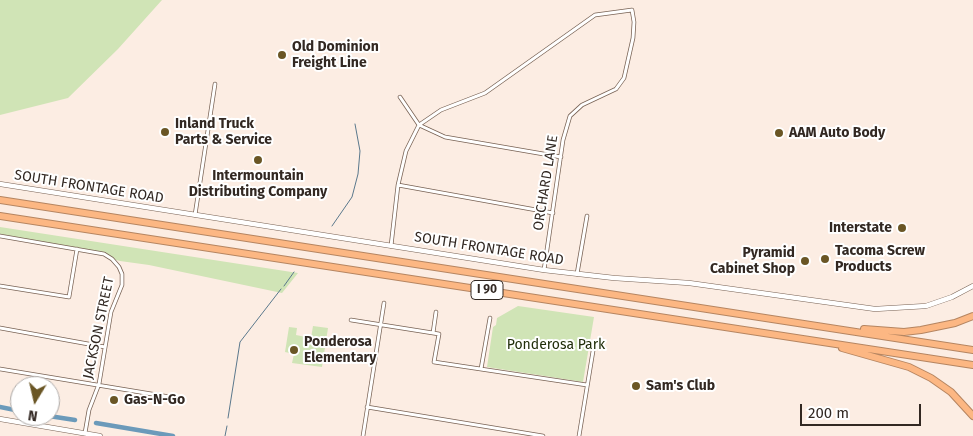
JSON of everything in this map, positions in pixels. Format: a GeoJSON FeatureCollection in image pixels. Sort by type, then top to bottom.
{"type":"FeatureCollection","features":[{"type":"Feature","properties":{"kind":"highway","name":"I 90"},"geometry":{"type":"LineString","coordinates":[[0,200],[973,350]]}},
{"type":"Feature","properties":{"kind":"highway","name":"I 90"},"geometry":{"type":"LineString","coordinates":[[0,216],[973,365]]}},
{"type":"Feature","properties":{"kind":"highway"},"geometry":{"type":"LineString","coordinates":[[814,325],[904,332],[937,328],[973,316]]}},
{"type":"Feature","properties":{"kind":"highway"},"geometry":{"type":"LineString","coordinates":[[809,340],[909,368],[931,378],[951,392],[973,416]]}},
{"type":"Feature","properties":{"kind":"main road","name":"SOUTH FRONTAGE ROAD"},"geometry":{"type":"LineString","coordinates":[[0,184],[544,270],[689,283],[875,309],[926,306],[952,297],[973,286]]}},
{"type":"Feature","properties":{"kind":"main road"},"geometry":{"type":"LineString","coordinates":[[0,420],[100,436]]}},
{"type":"Feature","properties":{"kind":"street","name":"ORCHARD LANE"},"geometry":{"type":"LineString","coordinates":[[420,125],[441,110],[485,93],[595,15],[632,10],[634,22],[633,38],[624,78],[616,89],[582,105],[570,116],[563,140],[544,270]]}},
{"type":"Feature","properties":{"kind":"street"},"geometry":{"type":"LineString","coordinates":[[194,215],[215,84]]}},
{"type":"Feature","properties":{"kind":"street"},"geometry":{"type":"LineString","coordinates":[[400,97],[420,125],[445,137],[561,157]]}},
{"type":"Feature","properties":{"kind":"street"},"geometry":{"type":"LineString","coordinates":[[391,246],[398,185],[406,151],[420,125]]}},
{"type":"Feature","properties":{"kind":"street"},"geometry":{"type":"LineString","coordinates":[[398,185],[553,213]]}},
{"type":"Feature","properties":{"kind":"street"},"geometry":{"type":"LineString","coordinates":[[577,274],[587,216]]}},
{"type":"Feature","properties":{"kind":"street"},"geometry":{"type":"LineString","coordinates":[[0,236],[76,249],[69,297],[0,286]]}},
{"type":"Feature","properties":{"kind":"street","name":"JACKSON STREET"},"geometry":{"type":"LineString","coordinates":[[76,249],[104,254],[112,259],[122,274],[122,285],[114,303],[99,384],[89,410],[87,434]]}},
{"type":"Feature","properties":{"kind":"street"},"geometry":{"type":"LineString","coordinates":[[363,436],[384,304]]}},
{"type":"Feature","properties":{"kind":"street"},"geometry":{"type":"LineString","coordinates":[[433,333],[436,312]]}},
{"type":"Feature","properties":{"kind":"street"},"geometry":{"type":"LineString","coordinates":[[481,369],[490,318]]}},
{"type":"Feature","properties":{"kind":"street"},"geometry":{"type":"LineString","coordinates":[[351,320],[439,334],[434,362],[587,385]]}},
{"type":"Feature","properties":{"kind":"street"},"geometry":{"type":"LineString","coordinates":[[0,328],[105,346]]}},
{"type":"Feature","properties":{"kind":"street"},"geometry":{"type":"LineString","coordinates":[[579,436],[593,351]]}},
{"type":"Feature","properties":{"kind":"street"},"geometry":{"type":"LineString","coordinates":[[0,369],[182,399]]}},
{"type":"Feature","properties":{"kind":"street"},"geometry":{"type":"LineString","coordinates":[[367,407],[543,436]]}},
{"type":"Feature","properties":{"kind":"green space"},"geometry":{"type":"Polygon","coordinates":[[[0,0],[162,0],[118,49],[68,98],[0,115],[0,0]]]}},
{"type":"Feature","properties":{"kind":"green space"},"geometry":{"type":"Polygon","coordinates":[[[0,227],[298,273],[282,293],[149,265],[120,261],[104,254],[0,234],[0,227]]]}},
{"type":"Feature","properties":{"kind":"green space","name":"Ponderosa Park"},"geometry":{"type":"Polygon","coordinates":[[[518,306],[594,317],[583,382],[487,367],[493,327],[496,325],[497,318],[518,306]]]}},
{"type":"Feature","properties":{"kind":"green space"},"geometry":{"type":"Polygon","coordinates":[[[313,326],[328,328],[322,367],[292,363],[294,354],[285,352],[289,327],[297,328],[296,335],[311,338],[313,326]]]}},
{"type":"Feature","properties":{"kind":"waterway"},"geometry":{"type":"LineString","coordinates":[[332,226],[352,197],[358,174],[360,151],[355,124]]}},
{"type":"Feature","properties":{"kind":"waterway"},"geometry":{"type":"LineString","coordinates":[[284,286],[294,272]]}},
{"type":"Feature","properties":{"kind":"waterway"},"geometry":{"type":"LineString","coordinates":[[228,418],[240,342],[281,289]]}},
{"type":"Feature","properties":{"kind":"waterway"},"geometry":{"type":"LineString","coordinates":[[0,407],[10,409]]}},
{"type":"Feature","properties":{"kind":"waterway"},"geometry":{"type":"LineString","coordinates":[[60,418],[75,420]]}},
{"type":"Feature","properties":{"kind":"waterway"},"geometry":{"type":"LineString","coordinates":[[96,423],[173,436]]}},
{"type":"Feature","properties":{"kind":"waterway"},"geometry":{"type":"LineString","coordinates":[[225,436],[227,426]]}},
{"type":"Feature","properties":{"kind":"place","name":"Old Dominion Freight Line"},"geometry":{"type":"Point","coordinates":[282,55]}},
{"type":"Feature","properties":{"kind":"place","name":"Inland Truck Parts & Service"},"geometry":{"type":"Point","coordinates":[165,132]}},
{"type":"Feature","properties":{"kind":"place","name":"AAM Auto Body"},"geometry":{"type":"Point","coordinates":[779,133]}},
{"type":"Feature","properties":{"kind":"place","name":"Intermountain Distributing Company"},"geometry":{"type":"Point","coordinates":[258,160]}},
{"type":"Feature","properties":{"kind":"place","name":"Interstate"},"geometry":{"type":"Point","coordinates":[902,228]}},
{"type":"Feature","properties":{"kind":"place","name":"Tacoma Screw Products"},"geometry":{"type":"Point","coordinates":[825,259]}},
{"type":"Feature","properties":{"kind":"place","name":"Pyramid Cabinet Shop"},"geometry":{"type":"Point","coordinates":[805,261]}},
{"type":"Feature","properties":{"kind":"place","name":"Ponderosa Elementary"},"geometry":{"type":"Point","coordinates":[294,350]}},
{"type":"Feature","properties":{"kind":"place","name":"Sam's Club"},"geometry":{"type":"Point","coordinates":[636,386]}},
{"type":"Feature","properties":{"kind":"place","name":"Gas-N-Go"},"geometry":{"type":"Point","coordinates":[114,400]}}]}
